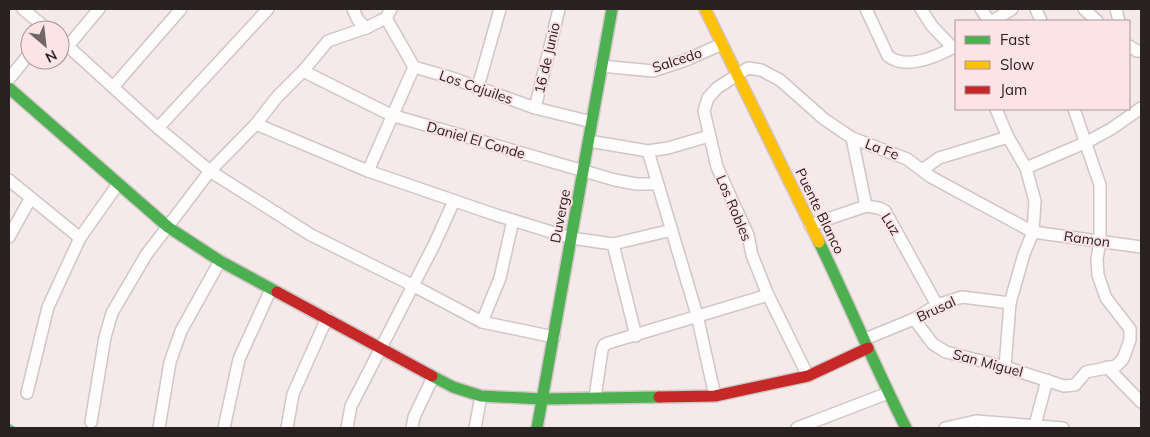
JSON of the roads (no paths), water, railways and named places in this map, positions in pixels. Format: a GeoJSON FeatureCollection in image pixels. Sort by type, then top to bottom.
{"type":"FeatureCollection","features":[{"type":"Feature","properties":{"kind":"street"},"geometry":{"type":"LineString","coordinates":[[23,9],[36,20]]}},
{"type":"Feature","properties":{"kind":"street"},"geometry":{"type":"LineString","coordinates":[[70,37],[99,9]]}},
{"type":"Feature","properties":{"kind":"street"},"geometry":{"type":"LineString","coordinates":[[113,87],[181,9]]}},
{"type":"Feature","properties":{"kind":"street"},"geometry":{"type":"LineString","coordinates":[[158,128],[268,9]]}},
{"type":"Feature","properties":{"kind":"street"},"geometry":{"type":"LineString","coordinates":[[353,9],[358,20],[366,28]]}},
{"type":"Feature","properties":{"kind":"street"},"geometry":{"type":"LineString","coordinates":[[478,87],[500,9]]}},
{"type":"Feature","properties":{"kind":"street","name":"16 de Junio"},"geometry":{"type":"LineString","coordinates":[[536,108],[559,9]]}},
{"type":"Feature","properties":{"kind":"street","name":"Duverge"},"geometry":{"type":"LineString","coordinates":[[537,428],[612,9]]}},
{"type":"Feature","properties":{"kind":"street","name":"Puente Blanco"},"geometry":{"type":"LineString","coordinates":[[705,9],[906,428]]}},
{"type":"Feature","properties":{"kind":"street"},"geometry":{"type":"LineString","coordinates":[[866,9],[888,56],[900,63],[929,60],[955,47],[932,26],[921,9]]}},
{"type":"Feature","properties":{"kind":"street"},"geometry":{"type":"LineString","coordinates":[[981,9],[988,20]]}},
{"type":"Feature","properties":{"kind":"street"},"geometry":{"type":"LineString","coordinates":[[995,20],[1012,9]]}},
{"type":"Feature","properties":{"kind":"street"},"geometry":{"type":"LineString","coordinates":[[1084,9],[1096,20]]}},
{"type":"Feature","properties":{"kind":"street"},"geometry":{"type":"LineString","coordinates":[[91,422],[105,337],[112,312],[146,255],[210,171],[256,124],[277,97],[303,71],[328,41],[366,28],[388,14],[414,67],[368,171]]}},
{"type":"Feature","properties":{"kind":"street","name":"Salcedo"},"geometry":{"type":"LineString","coordinates":[[601,66],[652,71],[686,60],[722,44]]}},
{"type":"Feature","properties":{"kind":"street"},"geometry":{"type":"LineString","coordinates":[[70,48],[158,128],[210,171],[311,235],[482,322],[554,336]]}},
{"type":"Feature","properties":{"kind":"street"},"geometry":{"type":"LineString","coordinates":[[9,79],[20,65]]}},
{"type":"Feature","properties":{"kind":"street","name":"Los Cajuiles"},"geometry":{"type":"LineString","coordinates":[[414,67],[536,108],[592,122]]}},
{"type":"Feature","properties":{"kind":"street","name":"La Fe"},"geometry":{"type":"LineString","coordinates":[[737,74],[748,68],[761,70],[780,80],[824,119],[852,138],[907,159],[932,177],[1033,232]]}},
{"type":"Feature","properties":{"kind":"street","name":"Daniel El Conde"},"geometry":{"type":"LineString","coordinates":[[303,71],[391,116],[629,183],[657,184]]}},
{"type":"Feature","properties":{"kind":"street","name":"Los Robles"},"geometry":{"type":"LineString","coordinates":[[737,74],[717,88],[708,98],[704,111],[709,136],[717,167],[748,235],[752,255],[768,295],[808,376]]}},
{"type":"Feature","properties":{"kind":"street"},"geometry":{"type":"LineString","coordinates":[[9,88],[168,227],[220,261],[433,377],[454,387],[481,396],[542,399],[716,396],[808,376],[866,343]]}},
{"type":"Feature","properties":{"kind":"street"},"geometry":{"type":"LineString","coordinates":[[1026,168],[1112,130],[1141,108]]}},
{"type":"Feature","properties":{"kind":"street"},"geometry":{"type":"LineString","coordinates":[[996,110],[1008,137],[1026,168],[1035,201],[1033,232],[1024,254],[1010,303],[1004,367]]}},
{"type":"Feature","properties":{"kind":"street"},"geometry":{"type":"LineString","coordinates":[[1074,110],[1100,185],[1098,275],[1106,298],[1130,329],[1130,340],[1123,359],[1116,366],[1107,367]]}},
{"type":"Feature","properties":{"kind":"street"},"geometry":{"type":"LineString","coordinates":[[256,124],[368,171],[454,201],[571,238],[613,244],[672,230]]}},
{"type":"Feature","properties":{"kind":"street"},"geometry":{"type":"LineString","coordinates":[[589,141],[648,151],[668,148],[709,136]]}},
{"type":"Feature","properties":{"kind":"street"},"geometry":{"type":"LineString","coordinates":[[922,170],[939,158],[1008,137]]}},
{"type":"Feature","properties":{"kind":"street"},"geometry":{"type":"LineString","coordinates":[[852,138],[866,206]]}},
{"type":"Feature","properties":{"kind":"street"},"geometry":{"type":"LineString","coordinates":[[648,151],[696,316],[716,396]]}},
{"type":"Feature","properties":{"kind":"street"},"geometry":{"type":"LineString","coordinates":[[9,180],[80,238]]}},
{"type":"Feature","properties":{"kind":"street"},"geometry":{"type":"LineString","coordinates":[[27,393],[48,307],[80,238],[118,184]]}},
{"type":"Feature","properties":{"kind":"street"},"geometry":{"type":"LineString","coordinates":[[9,237],[30,199]]}},
{"type":"Feature","properties":{"kind":"street"},"geometry":{"type":"LineString","coordinates":[[348,428],[351,406],[434,245],[454,201]]}},
{"type":"Feature","properties":{"kind":"street","name":"Luz"},"geometry":{"type":"LineString","coordinates":[[810,225],[866,206],[879,208],[884,211],[937,305]]}},
{"type":"Feature","properties":{"kind":"street"},"geometry":{"type":"LineString","coordinates":[[482,322],[500,278],[513,220]]}},
{"type":"Feature","properties":{"kind":"street","name":"Ramon"},"geometry":{"type":"LineString","coordinates":[[1033,232],[1141,247]]}},
{"type":"Feature","properties":{"kind":"street"},"geometry":{"type":"LineString","coordinates":[[613,244],[636,336]]}},
{"type":"Feature","properties":{"kind":"street"},"geometry":{"type":"LineString","coordinates":[[159,428],[170,362],[178,339],[220,261]]}},
{"type":"Feature","properties":{"kind":"street"},"geometry":{"type":"LineString","coordinates":[[224,428],[239,359],[271,289]]}},
{"type":"Feature","properties":{"kind":"street"},"geometry":{"type":"LineString","coordinates":[[595,397],[604,345],[768,295]]}},
{"type":"Feature","properties":{"kind":"street","name":"Brusal"},"geometry":{"type":"LineString","coordinates":[[866,343],[937,305],[962,297],[1010,303]]}},
{"type":"Feature","properties":{"kind":"street"},"geometry":{"type":"LineString","coordinates":[[287,428],[293,394],[327,318]]}},
{"type":"Feature","properties":{"kind":"street","name":"San Miguel"},"geometry":{"type":"LineString","coordinates":[[914,319],[933,344],[946,352],[1004,367],[1064,386],[1074,385],[1086,372],[1107,367]]}},
{"type":"Feature","properties":{"kind":"street"},"geometry":{"type":"LineString","coordinates":[[1107,367],[1141,402]]}},
{"type":"Feature","properties":{"kind":"street"},"geometry":{"type":"LineString","coordinates":[[412,428],[414,418],[433,377]]}},
{"type":"Feature","properties":{"kind":"street"},"geometry":{"type":"LineString","coordinates":[[1035,425],[1047,380]]}},
{"type":"Feature","properties":{"kind":"street"},"geometry":{"type":"LineString","coordinates":[[797,428],[817,425],[888,393]]}},
{"type":"Feature","properties":{"kind":"street"},"geometry":{"type":"LineString","coordinates":[[475,428],[481,396]]}},
{"type":"Feature","properties":{"kind":"street"},"geometry":{"type":"LineString","coordinates":[[945,428],[976,420],[1063,428]]}},
{"type":"Feature","properties":{"kind":"waterway"},"geometry":{"type":"LineString","coordinates":[[9,425],[14,428]]}}]}
